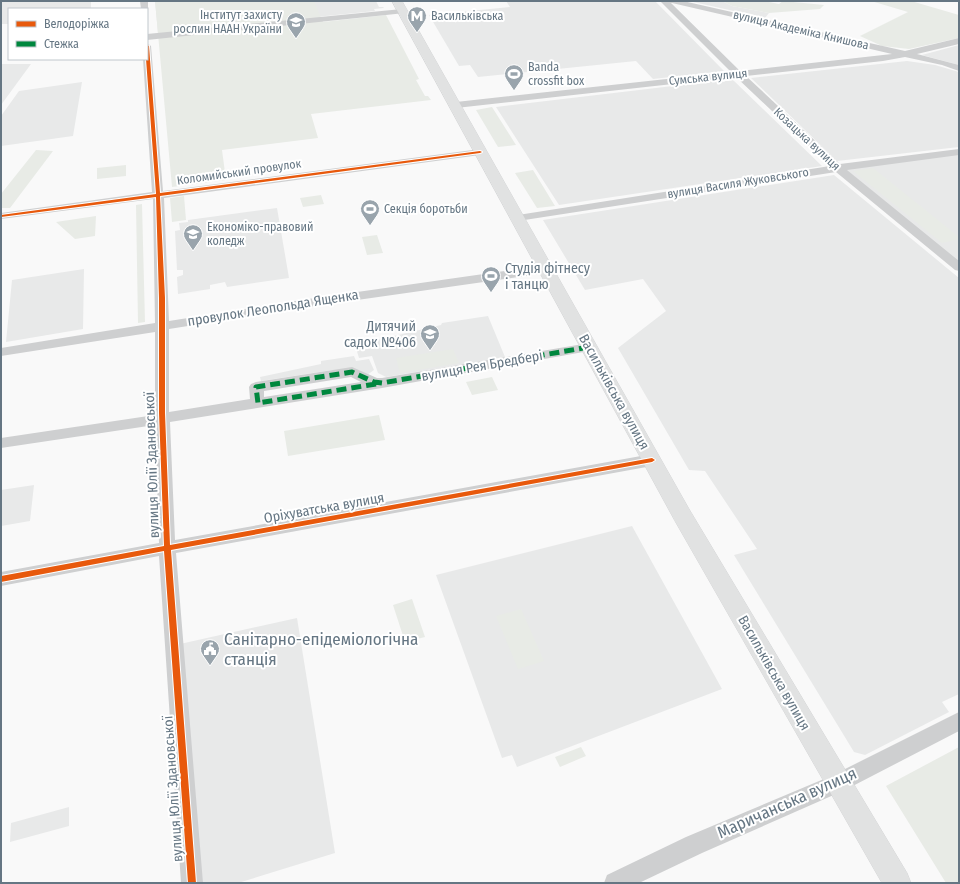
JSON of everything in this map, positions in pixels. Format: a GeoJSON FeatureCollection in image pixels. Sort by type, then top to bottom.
{"type":"FeatureCollection","features":[{"type":"Feature","properties":{"kind":"main road","name":"Васильківська вулиця"},"geometry":{"type":"LineString","coordinates":[[400,6],[652,460],[897,883]]}},
{"type":"Feature","properties":{"kind":"street","name":"Козацька вулиця"},"geometry":{"type":"LineString","coordinates":[[664,1],[738,74],[838,168],[959,267]]}},
{"type":"Feature","properties":{"kind":"street","name":"вулиця Академіка Книшова"},"geometry":{"type":"LineString","coordinates":[[672,1],[905,54],[959,68]]}},
{"type":"Feature","properties":{"kind":"street"},"geometry":{"type":"LineString","coordinates":[[148,37],[400,6]]}},
{"type":"Feature","properties":{"kind":"street"},"geometry":{"type":"LineString","coordinates":[[678,15],[685,9],[702,8]]}},
{"type":"Feature","properties":{"kind":"street","name":"Сумська вулиця"},"geometry":{"type":"LineString","coordinates":[[456,106],[905,54],[959,41]]}},
{"type":"Feature","properties":{"kind":"street","name":"вулиця Юлії Здановської"},"geometry":{"type":"LineString","coordinates":[[148,59],[158,194],[162,326],[162,419],[167,548],[192,883]]}},
{"type":"Feature","properties":{"kind":"street","name":"Коломийський провулок"},"geometry":{"type":"LineString","coordinates":[[1,216],[480,152]]}},
{"type":"Feature","properties":{"kind":"street","name":"вулиця Василя Жуковського"},"geometry":{"type":"LineString","coordinates":[[518,218],[838,168],[959,152]]}},
{"type":"Feature","properties":{"kind":"street","name":"провулок Леопольда Ященка"},"geometry":{"type":"LineString","coordinates":[[1,352],[409,287],[546,269]]}},
{"type":"Feature","properties":{"kind":"street","name":"вулиця Рея Бредбері"},"geometry":{"type":"LineString","coordinates":[[1,443],[162,419],[588,347]]}},
{"type":"Feature","properties":{"kind":"street","name":"Оріхуватська вулиця"},"geometry":{"type":"LineString","coordinates":[[1,579],[652,460]]}},
{"type":"Feature","properties":{"kind":"street","name":"Маричанська вулиця"},"geometry":{"type":"LineString","coordinates":[[615,883],[701,841],[838,783],[959,721]]}},
{"type":"Feature","properties":{"kind":"shaded area"},"geometry":{"type":"Polygon","coordinates":[[[1,1],[91,1],[91,8],[8,8],[8,24],[1,24],[1,1]]]}},
{"type":"Feature","properties":{"kind":"shaded area"},"geometry":{"type":"Polygon","coordinates":[[[155,1],[376,1],[379,7],[384,8],[374,9],[375,11],[158,33],[155,1]]]}},
{"type":"Feature","properties":{"kind":"shaded area"},"geometry":{"type":"Polygon","coordinates":[[[155,1],[314,1],[323,22],[386,15],[419,79],[416,80],[425,96],[428,96],[431,100],[311,114],[318,138],[222,150],[226,180],[172,187],[155,1]]]}},
{"type":"Feature","properties":{"kind":"shaded area"},"geometry":{"type":"Polygon","coordinates":[[[506,1],[655,1],[724,71],[653,79],[636,61],[478,77],[470,65],[459,66],[429,15],[510,7],[506,1]]]}},
{"type":"Feature","properties":{"kind":"shaded area"},"geometry":{"type":"Polygon","coordinates":[[[689,1],[722,1],[732,6],[769,13],[765,18],[689,1]]]}},
{"type":"Feature","properties":{"kind":"shaded area"},"geometry":{"type":"Polygon","coordinates":[[[722,1],[764,1],[779,4],[783,1],[824,5],[820,9],[769,13],[732,6],[722,1]]]}},
{"type":"Feature","properties":{"kind":"shaded area"},"geometry":{"type":"Polygon","coordinates":[[[871,1],[911,1],[959,15],[959,38],[909,49],[882,46],[860,36],[908,12],[871,1]]]}},
{"type":"Feature","properties":{"kind":"shaded area"},"geometry":{"type":"Polygon","coordinates":[[[959,45],[959,65],[922,55],[959,45]]]}},
{"type":"Feature","properties":{"kind":"shaded area"},"geometry":{"type":"Polygon","coordinates":[[[907,61],[935,65],[959,72],[959,147],[837,161],[751,78],[907,61]]]}},
{"type":"Feature","properties":{"kind":"shaded area"},"geometry":{"type":"Polygon","coordinates":[[[1,64],[31,64],[1,105],[1,64]]]}},
{"type":"Feature","properties":{"kind":"shaded area"},"geometry":{"type":"Polygon","coordinates":[[[732,79],[822,166],[559,205],[496,107],[732,79]]]}},
{"type":"Feature","properties":{"kind":"shaded area"},"geometry":{"type":"Polygon","coordinates":[[[82,82],[73,136],[1,146],[1,116],[19,91],[82,82]]]}},
{"type":"Feature","properties":{"kind":"shaded area"},"geometry":{"type":"Polygon","coordinates":[[[492,107],[516,145],[498,147],[476,110],[492,107]]]}},
{"type":"Feature","properties":{"kind":"shaded area"},"geometry":{"type":"Polygon","coordinates":[[[36,150],[53,151],[10,208],[1,208],[1,194],[36,150]]]}},
{"type":"Feature","properties":{"kind":"shaded area"},"geometry":{"type":"Polygon","coordinates":[[[959,154],[959,262],[845,169],[959,154]]]}},
{"type":"Feature","properties":{"kind":"shaded area"},"geometry":{"type":"Polygon","coordinates":[[[126,165],[126,176],[97,179],[97,168],[126,165]]]}},
{"type":"Feature","properties":{"kind":"shaded area"},"geometry":{"type":"Polygon","coordinates":[[[873,168],[959,237],[959,239],[942,243],[853,171],[873,168]]]}},
{"type":"Feature","properties":{"kind":"shaded area"},"geometry":{"type":"Polygon","coordinates":[[[533,170],[555,206],[537,208],[515,173],[533,170]]]}},
{"type":"Feature","properties":{"kind":"shaded area"},"geometry":{"type":"Polygon","coordinates":[[[834,175],[959,278],[959,694],[942,702],[949,712],[865,755],[854,752],[734,555],[757,549],[705,471],[689,470],[618,348],[666,311],[643,279],[585,290],[543,220],[834,175]]]}},
{"type":"Feature","properties":{"kind":"shaded area"},"geometry":{"type":"Polygon","coordinates":[[[321,195],[324,204],[303,207],[300,198],[321,195]]]}},
{"type":"Feature","properties":{"kind":"shaded area"},"geometry":{"type":"Polygon","coordinates":[[[184,196],[186,220],[172,222],[170,198],[184,196]]]}},
{"type":"Feature","properties":{"kind":"shaded area"},"geometry":{"type":"Polygon","coordinates":[[[142,204],[145,322],[138,323],[136,205],[142,204]]]}},
{"type":"Feature","properties":{"kind":"shaded area"},"geometry":{"type":"Polygon","coordinates":[[[277,208],[289,278],[227,287],[225,282],[210,285],[210,289],[178,294],[177,277],[183,275],[183,270],[177,270],[175,231],[180,230],[179,223],[188,222],[188,220],[277,208]]]}},
{"type":"Feature","properties":{"kind":"shaded area"},"geometry":{"type":"Polygon","coordinates":[[[96,216],[95,236],[75,239],[56,222],[96,216]]]}},
{"type":"Feature","properties":{"kind":"shaded area"},"geometry":{"type":"Polygon","coordinates":[[[377,235],[383,253],[367,255],[362,237],[377,235]]]}},
{"type":"Feature","properties":{"kind":"shaded area"},"geometry":{"type":"Polygon","coordinates":[[[84,269],[83,329],[6,342],[12,280],[84,269]]]}},
{"type":"Feature","properties":{"kind":"shaded area","name":"Дитячий садок №406"},"geometry":{"type":"Polygon","coordinates":[[[488,316],[505,357],[386,377],[378,373],[372,356],[359,358],[355,345],[441,325],[442,323],[488,316]]]}},
{"type":"Feature","properties":{"kind":"shaded area"},"geometry":{"type":"Polygon","coordinates":[[[453,349],[459,363],[400,373],[396,358],[453,349]]]}},
{"type":"Feature","properties":{"kind":"shaded area"},"geometry":{"type":"Polygon","coordinates":[[[354,356],[356,361],[369,359],[374,370],[367,375],[359,370],[332,370],[261,381],[260,377],[321,364],[321,361],[354,356]]]}},
{"type":"Feature","properties":{"kind":"shaded area"},"geometry":{"type":"Polygon","coordinates":[[[492,377],[498,390],[472,395],[466,382],[492,377]]]}},
{"type":"Feature","properties":{"kind":"shaded area"},"geometry":{"type":"Polygon","coordinates":[[[379,415],[385,440],[288,456],[284,431],[379,415]]]}},
{"type":"Feature","properties":{"kind":"shaded area"},"geometry":{"type":"Polygon","coordinates":[[[34,485],[30,521],[1,526],[1,490],[34,485]]]}},
{"type":"Feature","properties":{"kind":"shaded area"},"geometry":{"type":"Polygon","coordinates":[[[632,526],[722,689],[517,767],[512,755],[502,758],[436,575],[632,526]]]}},
{"type":"Feature","properties":{"kind":"shaded area"},"geometry":{"type":"Polygon","coordinates":[[[412,599],[425,637],[405,642],[393,605],[412,599]]]}},
{"type":"Feature","properties":{"kind":"shaded area"},"geometry":{"type":"Polygon","coordinates":[[[521,609],[544,661],[518,669],[496,616],[521,609]]]}},
{"type":"Feature","properties":{"kind":"shaded area"},"geometry":{"type":"Polygon","coordinates":[[[297,618],[335,853],[238,883],[197,883],[180,644],[297,618]]]}},
{"type":"Feature","properties":{"kind":"shaded area"},"geometry":{"type":"Polygon","coordinates":[[[581,747],[586,756],[560,767],[555,757],[581,747]]]}},
{"type":"Feature","properties":{"kind":"shaded area"},"geometry":{"type":"Polygon","coordinates":[[[959,747],[959,883],[946,883],[886,786],[959,747]]]}},
{"type":"Feature","properties":{"kind":"shaded area"},"geometry":{"type":"Polygon","coordinates":[[[69,807],[69,826],[10,842],[11,823],[69,807]]]}},
{"type":"Feature","properties":{"kind":"marked path"},"geometry":{"type":"LineString","coordinates":[[376,384],[258,403],[256,387],[352,372],[370,381],[382,383],[589,347]]}},
{"type":"Feature","properties":{"kind":"cycle path"},"geometry":{"type":"LineString","coordinates":[[148,59],[158,194],[162,298],[162,413],[167,547],[192,883]]}},
{"type":"Feature","properties":{"kind":"cycle path"},"geometry":{"type":"LineString","coordinates":[[1,216],[480,152]]}},
{"type":"Feature","properties":{"kind":"cycle path"},"geometry":{"type":"LineString","coordinates":[[1,579],[652,460]]}},
{"type":"Feature","properties":{"kind":"place","name":"Васильківська"},"geometry":{"type":"Point","coordinates":[417,33]}},
{"type":"Feature","properties":{"kind":"place","name":"Інститут захисту рослин НААН України"},"geometry":{"type":"Point","coordinates":[296,39]}},
{"type":"Feature","properties":{"kind":"place","name":"Banda crossfit box"},"geometry":{"type":"Point","coordinates":[514,91]}},
{"type":"Feature","properties":{"kind":"place","name":"Секція боротьби"},"geometry":{"type":"Point","coordinates":[370,226]}},
{"type":"Feature","properties":{"kind":"place","name":"Економіко-правовий коледж"},"geometry":{"type":"Point","coordinates":[193,251]}},
{"type":"Feature","properties":{"kind":"place","name":"Студія фітнесу і танцю"},"geometry":{"type":"Point","coordinates":[491,293]}},
{"type":"Feature","properties":{"kind":"place","name":"Дитячий садок №406"},"geometry":{"type":"Point","coordinates":[430,351]}},
{"type":"Feature","properties":{"kind":"place","name":"Санітарно-епідеміологічна станція"},"geometry":{"type":"Point","coordinates":[210,666]}}]}
